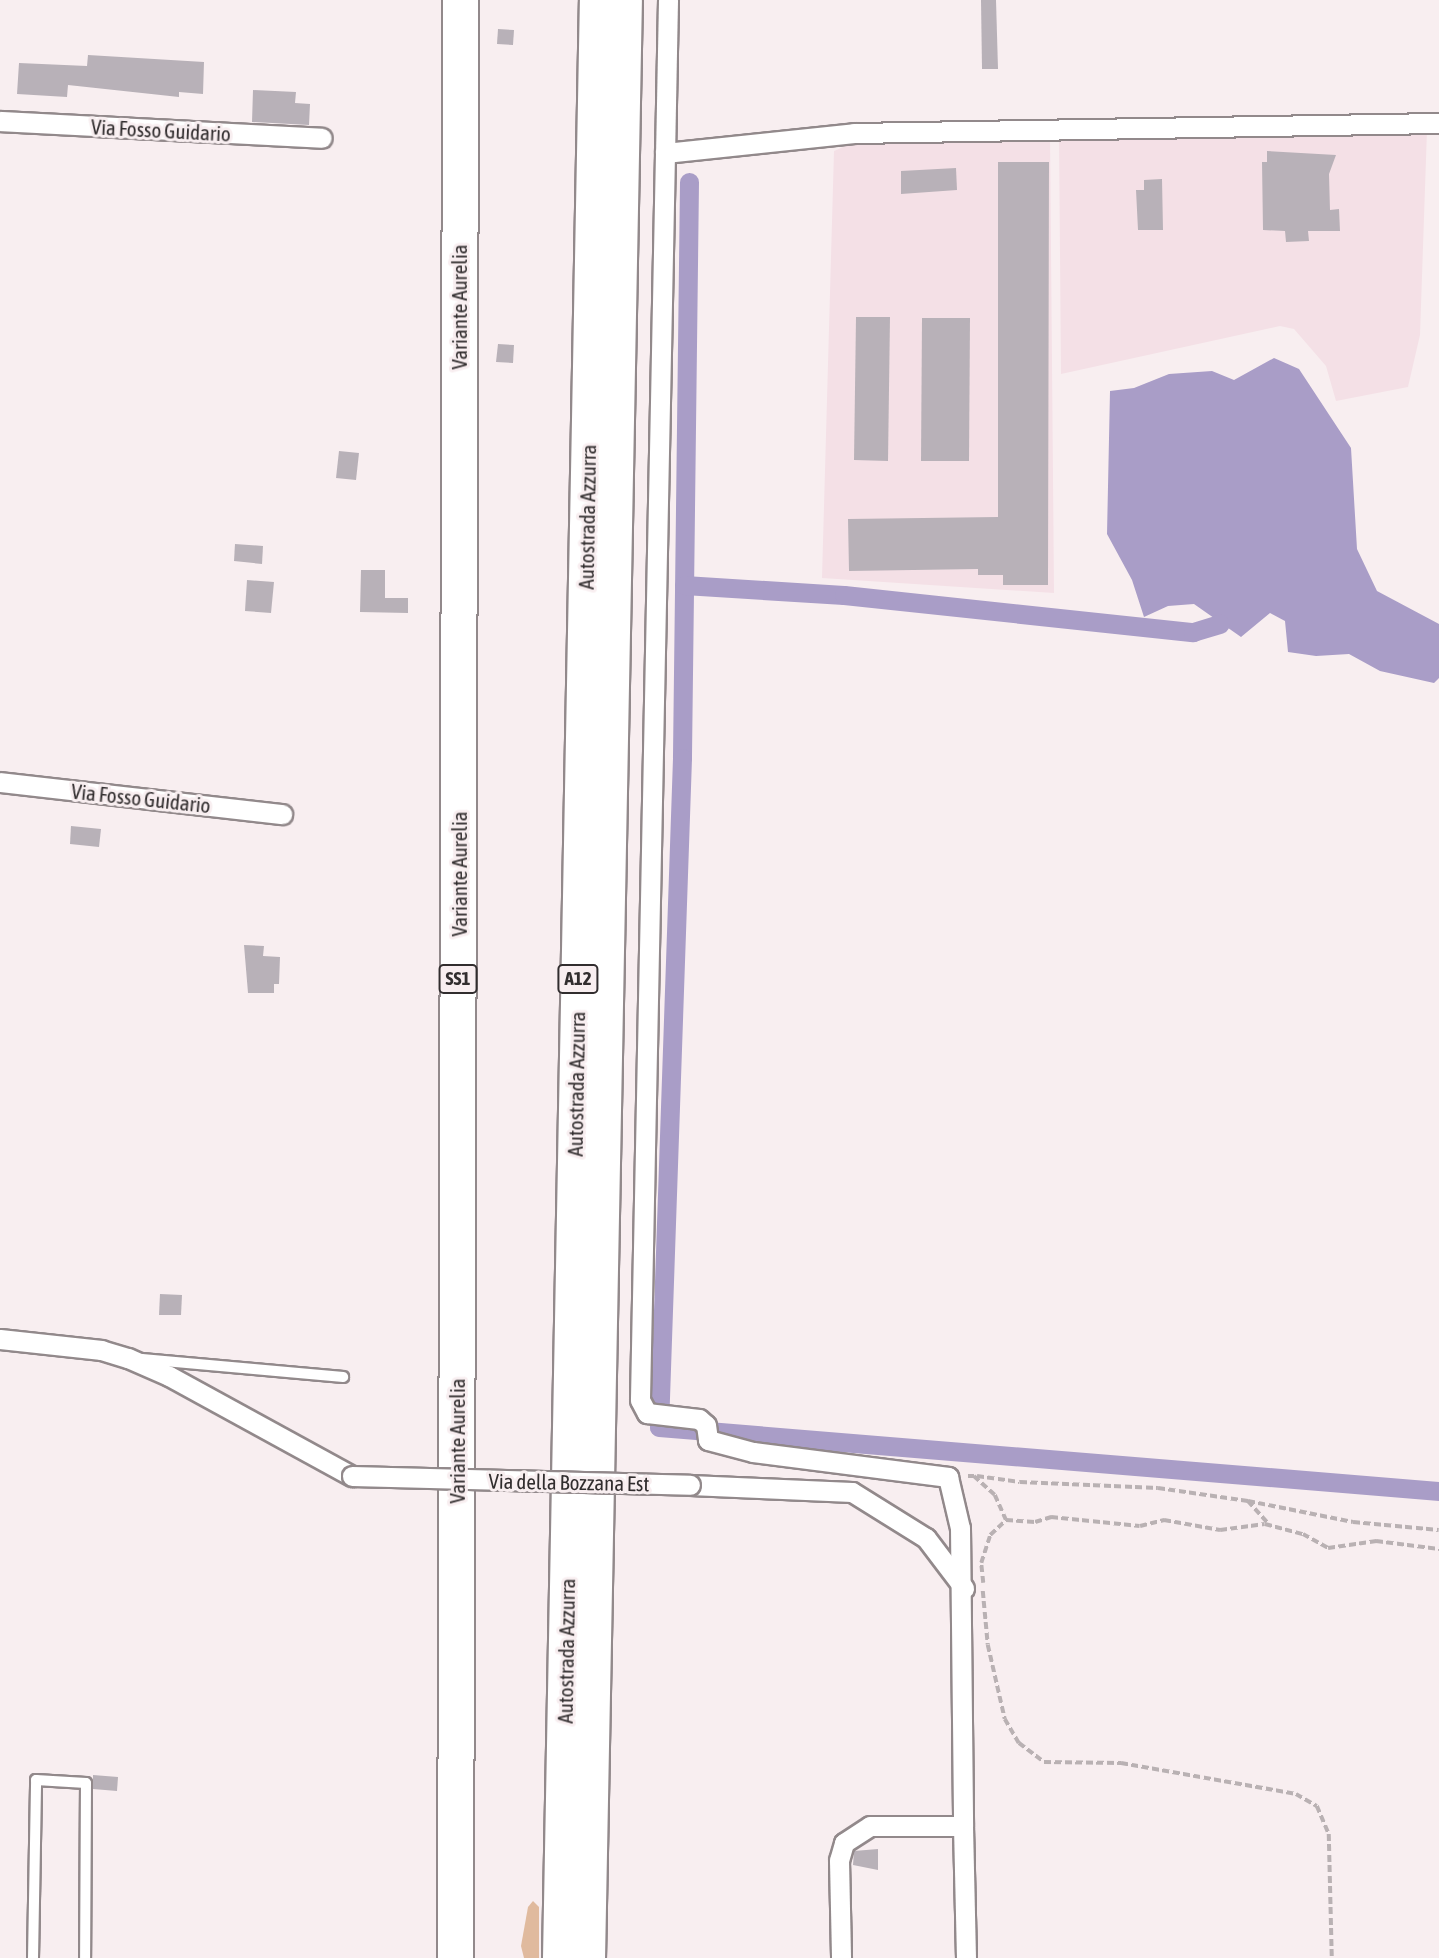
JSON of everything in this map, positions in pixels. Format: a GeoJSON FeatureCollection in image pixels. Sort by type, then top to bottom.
{"type":"FeatureCollection","features":[{"type":"Feature","properties":{"kind":"highway","name":"Variante Aurelia"},"geometry":{"type":"LineString","coordinates":[[434,1958],[436,0]]}},
{"type":"Feature","properties":{"kind":"highway","name":"Variante Aurelia"},"geometry":{"type":"LineString","coordinates":[[455,1958],[460,0]]}},
{"type":"Feature","properties":{"kind":"highway","name":"Autostrada Azzurra"},"geometry":{"type":"LineString","coordinates":[[560,1958],[597,0]]}},
{"type":"Feature","properties":{"kind":"highway","name":"Autostrada Azzurra"},"geometry":{"type":"LineString","coordinates":[[587,1958],[624,0]]}},
{"type":"Feature","properties":{"kind":"street"},"geometry":{"type":"LineString","coordinates":[[668,0],[638,1367],[640,1400],[647,1413],[699,1419],[707,1433],[753,1452],[948,1477],[960,1528],[964,1588],[963,1826],[966,1958]]}},
{"type":"Feature","properties":{"kind":"street","name":"Via Fosso Guidario"},"geometry":{"type":"LineString","coordinates":[[0,121],[322,138]]}},
{"type":"Feature","properties":{"kind":"street"},"geometry":{"type":"LineString","coordinates":[[665,153],[854,133],[1439,123]]}},
{"type":"Feature","properties":{"kind":"street","name":"Via Fosso Guidario"},"geometry":{"type":"LineString","coordinates":[[0,782],[282,814]]}},
{"type":"Feature","properties":{"kind":"street","name":"Via della Bozzana Est"},"geometry":{"type":"LineString","coordinates":[[0,1339],[101,1350],[128,1358],[169,1376],[352,1476],[852,1492],[926,1538],[964,1588]]}},
{"type":"Feature","properties":{"kind":"street"},"geometry":{"type":"LineString","coordinates":[[841,1958],[839,1860],[845,1843],[870,1826],[963,1826]]}},
{"type":"Feature","properties":{"kind":"lane"},"geometry":{"type":"LineString","coordinates":[[128,1358],[344,1377]]}},
{"type":"Feature","properties":{"kind":"lane"},"geometry":{"type":"LineString","coordinates":[[33,1958],[36,1780],[86,1783],[85,1958]]}},
{"type":"Feature","properties":{"kind":"path"},"geometry":{"type":"LineString","coordinates":[[948,1477],[974,1476],[1020,1482],[1158,1488],[1248,1501],[1353,1522],[1439,1530]]}},
{"type":"Feature","properties":{"kind":"path"},"geometry":{"type":"LineString","coordinates":[[974,1476],[995,1495],[1006,1520]]}},
{"type":"Feature","properties":{"kind":"path"},"geometry":{"type":"LineString","coordinates":[[1248,1501],[1270,1525]]}},
{"type":"Feature","properties":{"kind":"path"},"geometry":{"type":"LineString","coordinates":[[1332,1958],[1329,1834],[1317,1806],[1296,1794],[1121,1763],[1044,1762],[1019,1744],[1005,1719],[988,1645],[981,1563],[990,1535],[1006,1520],[1035,1522],[1051,1517],[1140,1526],[1164,1520],[1220,1530],[1270,1525],[1303,1534],[1328,1548],[1376,1541],[1439,1549]]}},
{"type":"Feature","properties":{"kind":"shaded area"},"geometry":{"type":"Polygon","coordinates":[[[1427,130],[1420,335],[1408,387],[1336,401],[1326,366],[1294,329],[1280,326],[1061,374],[1059,135],[1427,130]]]}},
{"type":"Feature","properties":{"kind":"shaded area"},"geometry":{"type":"Polygon","coordinates":[[[1050,135],[1054,593],[822,578],[834,151],[857,141],[1050,135]]]}},
{"type":"Feature","properties":{"kind":"shaded area"},"geometry":{"type":"Polygon","coordinates":[[[1274,358],[1299,369],[1351,448],[1357,549],[1377,591],[1439,624],[1439,678],[1434,683],[1380,671],[1349,654],[1316,656],[1288,652],[1285,621],[1270,613],[1241,637],[1194,604],[1168,606],[1144,617],[1132,580],[1107,534],[1110,391],[1134,388],[1169,374],[1212,371],[1234,380],[1274,358]]]}},
{"type":"Feature","properties":{"kind":"shaded area"},"geometry":{"type":"Polygon","coordinates":[[[533,1901],[539,1907],[539,1958],[524,1958],[521,1946],[528,1907],[533,1901]]]}},
{"type":"Feature","properties":{"kind":"building"},"geometry":{"type":"Polygon","coordinates":[[[981,0],[996,0],[998,69],[982,69],[981,0]]]}},
{"type":"Feature","properties":{"kind":"building"},"geometry":{"type":"Polygon","coordinates":[[[498,29],[514,30],[513,45],[497,44],[498,29]]]}},
{"type":"Feature","properties":{"kind":"building"},"geometry":{"type":"Polygon","coordinates":[[[88,55],[204,62],[203,94],[179,92],[179,97],[68,85],[67,97],[17,94],[19,63],[87,66],[88,55]]]}},
{"type":"Feature","properties":{"kind":"building"},"geometry":{"type":"Polygon","coordinates":[[[253,90],[296,92],[295,103],[310,104],[309,125],[252,122],[253,90]]]}},
{"type":"Feature","properties":{"kind":"building"},"geometry":{"type":"Polygon","coordinates":[[[1267,151],[1336,155],[1329,174],[1330,210],[1339,209],[1340,231],[1308,231],[1309,241],[1286,242],[1285,231],[1263,230],[1262,162],[1267,162],[1267,151]]]}},
{"type":"Feature","properties":{"kind":"building"},"geometry":{"type":"Polygon","coordinates":[[[998,162],[1049,162],[1048,585],[1003,585],[1003,575],[978,575],[978,569],[849,571],[848,519],[998,517],[998,162]]]}},
{"type":"Feature","properties":{"kind":"building"},"geometry":{"type":"Polygon","coordinates":[[[956,168],[957,190],[901,194],[901,171],[956,168]]]}},
{"type":"Feature","properties":{"kind":"building"},"geometry":{"type":"Polygon","coordinates":[[[1162,179],[1163,230],[1138,230],[1136,190],[1144,190],[1144,180],[1162,179]]]}},
{"type":"Feature","properties":{"kind":"building"},"geometry":{"type":"Polygon","coordinates":[[[856,317],[890,317],[888,461],[854,460],[856,317]]]}},
{"type":"Feature","properties":{"kind":"building"},"geometry":{"type":"Polygon","coordinates":[[[922,318],[970,318],[969,461],[921,461],[922,318]]]}},
{"type":"Feature","properties":{"kind":"building"},"geometry":{"type":"Polygon","coordinates":[[[498,344],[514,345],[513,363],[496,362],[498,344]]]}},
{"type":"Feature","properties":{"kind":"building"},"geometry":{"type":"Polygon","coordinates":[[[339,451],[359,453],[356,480],[336,478],[339,451]]]}},
{"type":"Feature","properties":{"kind":"building"},"geometry":{"type":"Polygon","coordinates":[[[235,544],[263,546],[262,564],[234,561],[235,544]]]}},
{"type":"Feature","properties":{"kind":"building"},"geometry":{"type":"Polygon","coordinates":[[[361,570],[385,570],[385,598],[408,598],[408,613],[360,612],[361,570]]]}},
{"type":"Feature","properties":{"kind":"building"},"geometry":{"type":"Polygon","coordinates":[[[247,580],[274,582],[271,613],[245,611],[247,580]]]}},
{"type":"Feature","properties":{"kind":"building"},"geometry":{"type":"Polygon","coordinates":[[[71,826],[101,829],[99,847],[70,844],[71,826]]]}},
{"type":"Feature","properties":{"kind":"building"},"geometry":{"type":"Polygon","coordinates":[[[244,945],[264,946],[263,956],[280,957],[279,984],[274,984],[274,993],[248,993],[244,945]]]}},
{"type":"Feature","properties":{"kind":"building"},"geometry":{"type":"Polygon","coordinates":[[[160,1294],[182,1295],[181,1315],[159,1315],[160,1294]]]}},
{"type":"Feature","properties":{"kind":"building"},"geometry":{"type":"Polygon","coordinates":[[[93,1775],[118,1777],[117,1791],[93,1789],[93,1775]]]}},
{"type":"Feature","properties":{"kind":"building"},"geometry":{"type":"Polygon","coordinates":[[[878,1849],[878,1870],[853,1865],[854,1851],[878,1849]]]}},
{"type":"Feature","properties":{"kind":"waterway"},"geometry":{"type":"LineString","coordinates":[[689,182],[682,758],[659,1427],[1439,1491]]}},
{"type":"Feature","properties":{"kind":"waterway"},"geometry":{"type":"LineString","coordinates":[[684,585],[844,595],[1193,632],[1220,624]]}}]}
